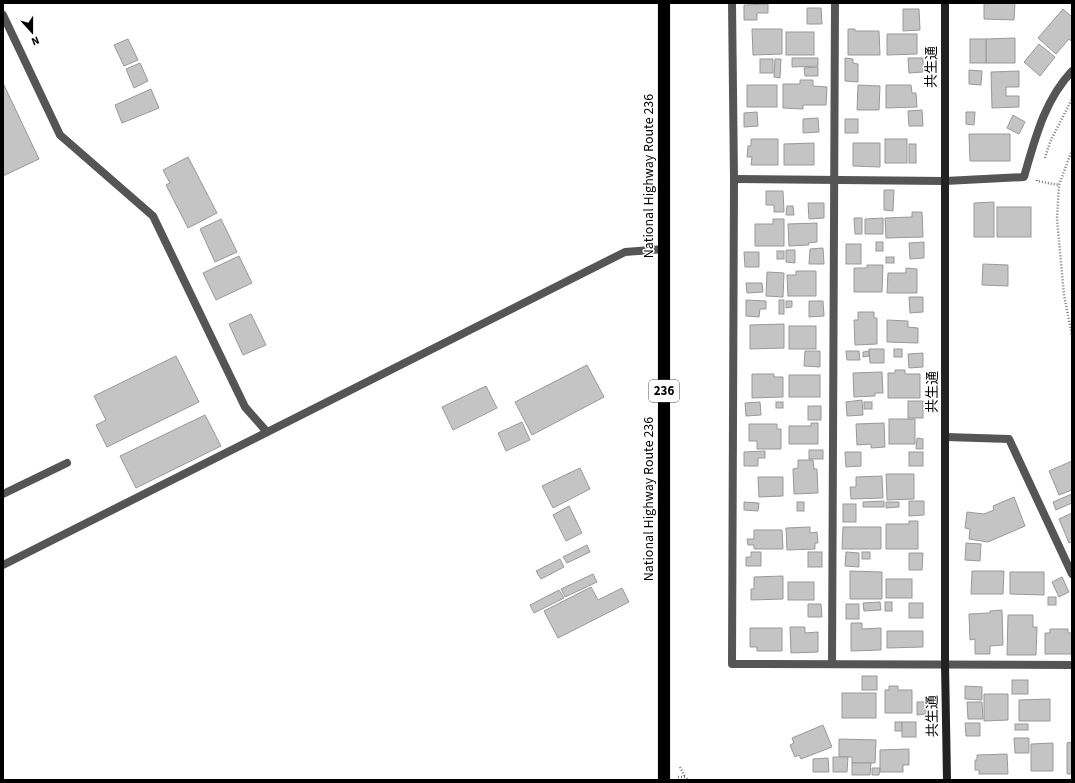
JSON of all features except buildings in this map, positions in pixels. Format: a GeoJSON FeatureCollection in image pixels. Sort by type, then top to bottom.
{"type":"FeatureCollection","features":[{"type":"Feature","properties":{"kind":"highway","name":"National Highway Route 236"},"geometry":{"type":"LineString","coordinates":[[664,3],[664,780]]}},
{"type":"Feature","properties":{"kind":"street"},"geometry":{"type":"LineString","coordinates":[[732,3],[734,180],[732,664],[1072,665]]}},
{"type":"Feature","properties":{"kind":"street"},"geometry":{"type":"LineString","coordinates":[[832,664],[835,3]]}},
{"type":"Feature","properties":{"kind":"street","name":"共生通"},"geometry":{"type":"LineString","coordinates":[[945,3],[945,664],[947,780]]}},
{"type":"Feature","properties":{"kind":"street"},"geometry":{"type":"LineString","coordinates":[[3,16],[60,135],[154,216],[245,407],[267,432]]}},
{"type":"Feature","properties":{"kind":"street"},"geometry":{"type":"LineString","coordinates":[[734,180],[944,181],[1024,176],[1041,121],[1062,82],[1072,71]]}},
{"type":"Feature","properties":{"kind":"street"},"geometry":{"type":"LineString","coordinates":[[3,565],[624,252],[664,249]]}},
{"type":"Feature","properties":{"kind":"street"},"geometry":{"type":"LineString","coordinates":[[946,437],[1009,439],[1072,574]]}},
{"type":"Feature","properties":{"kind":"street"},"geometry":{"type":"LineString","coordinates":[[3,494],[67,463]]}},
{"type":"Feature","properties":{"kind":"path"},"geometry":{"type":"LineString","coordinates":[[1044,162],[1050,142],[1072,99]]}},
{"type":"Feature","properties":{"kind":"path"},"geometry":{"type":"LineString","coordinates":[[1072,150],[1059,185],[1057,219],[1064,295],[1072,335]]}},
{"type":"Feature","properties":{"kind":"path"},"geometry":{"type":"LineString","coordinates":[[1039,175],[1037,181],[1059,185]]}}]}
